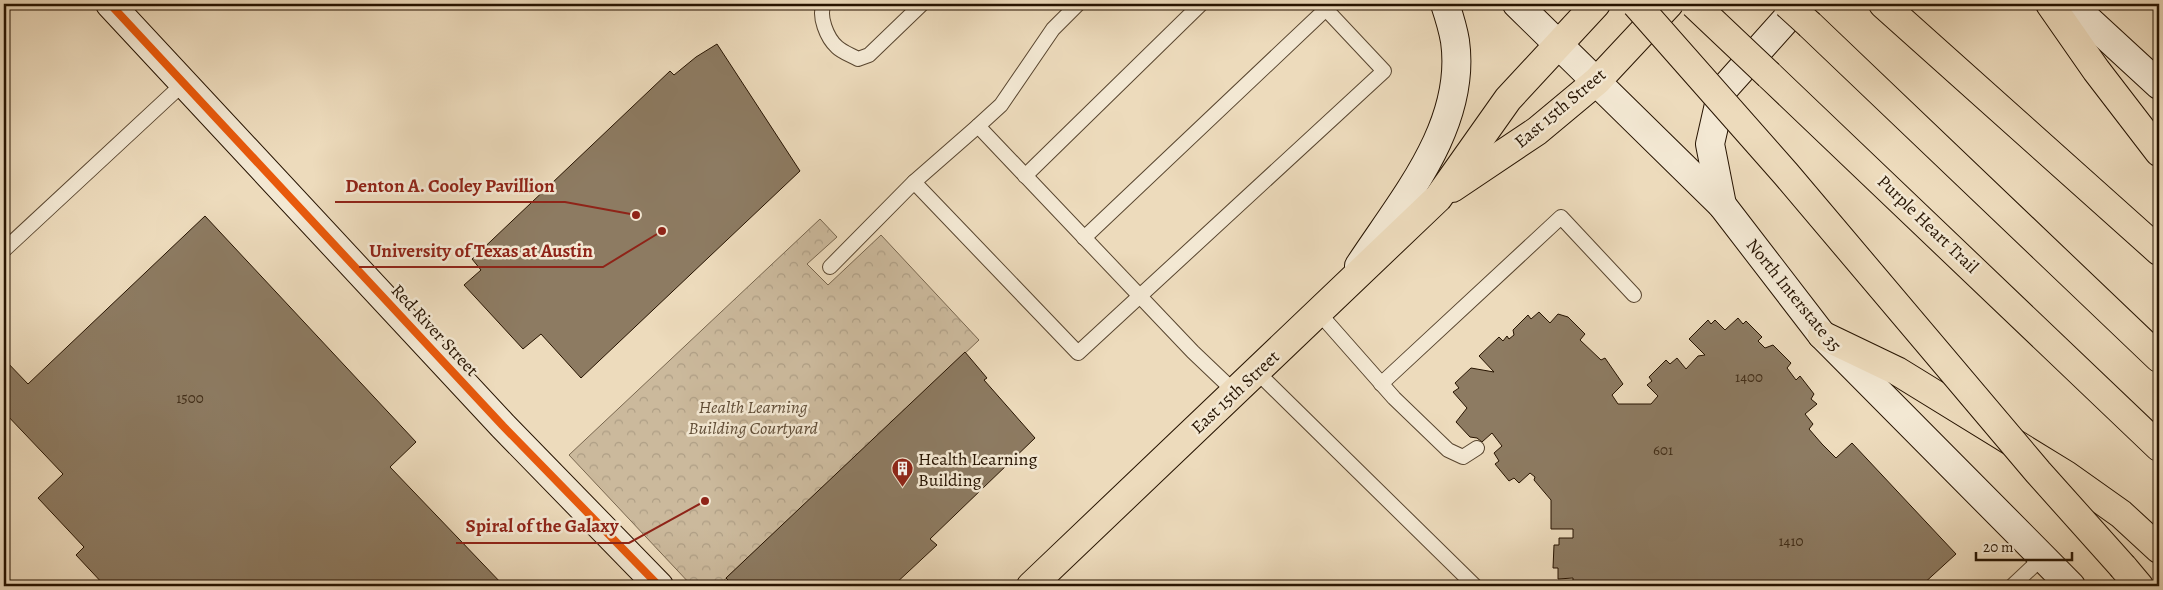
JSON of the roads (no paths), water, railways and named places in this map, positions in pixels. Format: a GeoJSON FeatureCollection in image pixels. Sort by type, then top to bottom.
{"type":"FeatureCollection","features":[{"type":"Feature","properties":{"kind":"main road","name":"Red River Street"},"geometry":{"type":"LineString","coordinates":[[110,4],[185,82],[503,426],[659,586]]}},
{"type":"Feature","properties":{"kind":"main road"},"geometry":{"type":"LineString","coordinates":[[1342,291],[1429,159],[1446,122],[1454,87],[1455,42],[1445,4]]}},
{"type":"Feature","properties":{"kind":"main road","name":"North Interstate 35"},"geometry":{"type":"LineString","coordinates":[[1517,4],[1722,205],[1822,335],[2071,586]]}},
{"type":"Feature","properties":{"kind":"main road","name":"East 15th Street"},"geometry":{"type":"LineString","coordinates":[[1438,198],[1508,100],[1596,4]]}},
{"type":"Feature","properties":{"kind":"main road"},"geometry":{"type":"LineString","coordinates":[[1636,4],[1786,174],[2038,472],[2131,577]]}},
{"type":"Feature","properties":{"kind":"main road","name":"East 15th Street"},"geometry":{"type":"LineString","coordinates":[[1030,586],[1320,313],[1438,198],[1538,131],[1597,81],[1669,4]]}},
{"type":"Feature","properties":{"kind":"main road","name":"Purple Heart Trail"},"geometry":{"type":"LineString","coordinates":[[1694,4],[2159,447]]}},
{"type":"Feature","properties":{"kind":"main road"},"geometry":{"type":"LineString","coordinates":[[1788,4],[1805,14],[2159,358]]}},
{"type":"Feature","properties":{"kind":"main road"},"geometry":{"type":"LineString","coordinates":[[1883,4],[2159,251]]}},
{"type":"Feature","properties":{"kind":"main road"},"geometry":{"type":"LineString","coordinates":[[2050,4],[2096,70],[2159,152]]}},
{"type":"Feature","properties":{"kind":"main road"},"geometry":{"type":"LineString","coordinates":[[2072,4],[2159,85]]}},
{"type":"Feature","properties":{"kind":"main road"},"geometry":{"type":"LineString","coordinates":[[1722,205],[1710,144],[1722,91],[1805,14]]}},
{"type":"Feature","properties":{"kind":"main road"},"geometry":{"type":"LineString","coordinates":[[1822,335],[1897,371],[2066,475],[2121,514],[2159,549]]}},
{"type":"Feature","properties":{"kind":"lane"},"geometry":{"type":"LineString","coordinates":[[824,4],[821,10],[824,26],[831,40],[837,47],[858,59],[869,55],[922,4]]}},
{"type":"Feature","properties":{"kind":"lane"},"geometry":{"type":"LineString","coordinates":[[830,267],[914,182],[1001,104],[1053,30],[1078,4]]}},
{"type":"Feature","properties":{"kind":"lane"},"geometry":{"type":"LineString","coordinates":[[1025,176],[1201,4]]}},
{"type":"Feature","properties":{"kind":"lane"},"geometry":{"type":"LineString","coordinates":[[914,182],[1078,353],[1384,71],[1323,6],[1084,238]]}},
{"type":"Feature","properties":{"kind":"lane"},"geometry":{"type":"LineString","coordinates":[[4,250],[185,82]]}},
{"type":"Feature","properties":{"kind":"lane"},"geometry":{"type":"LineString","coordinates":[[978,126],[1192,352],[1235,392]]}},
{"type":"Feature","properties":{"kind":"lane"},"geometry":{"type":"LineString","coordinates":[[1382,384],[1561,217],[1634,296]]}},
{"type":"Feature","properties":{"kind":"lane"},"geometry":{"type":"LineString","coordinates":[[1320,313],[1382,384],[1448,450],[1463,457],[1477,448]]}},
{"type":"Feature","properties":{"kind":"lane"},"geometry":{"type":"LineString","coordinates":[[1257,372],[1475,586]]}},
{"type":"Feature","properties":{"kind":"lane"},"geometry":{"type":"LineString","coordinates":[[2012,586],[2043,558]]}},
{"type":"Feature","properties":{"kind":"place","name":"Denton A. Cooley Pavillion"},"geometry":{"type":"Point","coordinates":[636,215]}},
{"type":"Feature","properties":{"kind":"place","name":"University of Texas at Austin"},"geometry":{"type":"Point","coordinates":[662,231]}},
{"type":"Feature","properties":{"kind":"place","name":"Health Learning Building"},"geometry":{"type":"Point","coordinates":[902,488]}},
{"type":"Feature","properties":{"kind":"place","name":"Spiral of the Galaxy"},"geometry":{"type":"Point","coordinates":[705,501]}},
{"type":"Feature","properties":{"kind":"park label","name":"Health Learning Building Courtyard"},"geometry":{"type":"Point","coordinates":[753,417]}}]}
